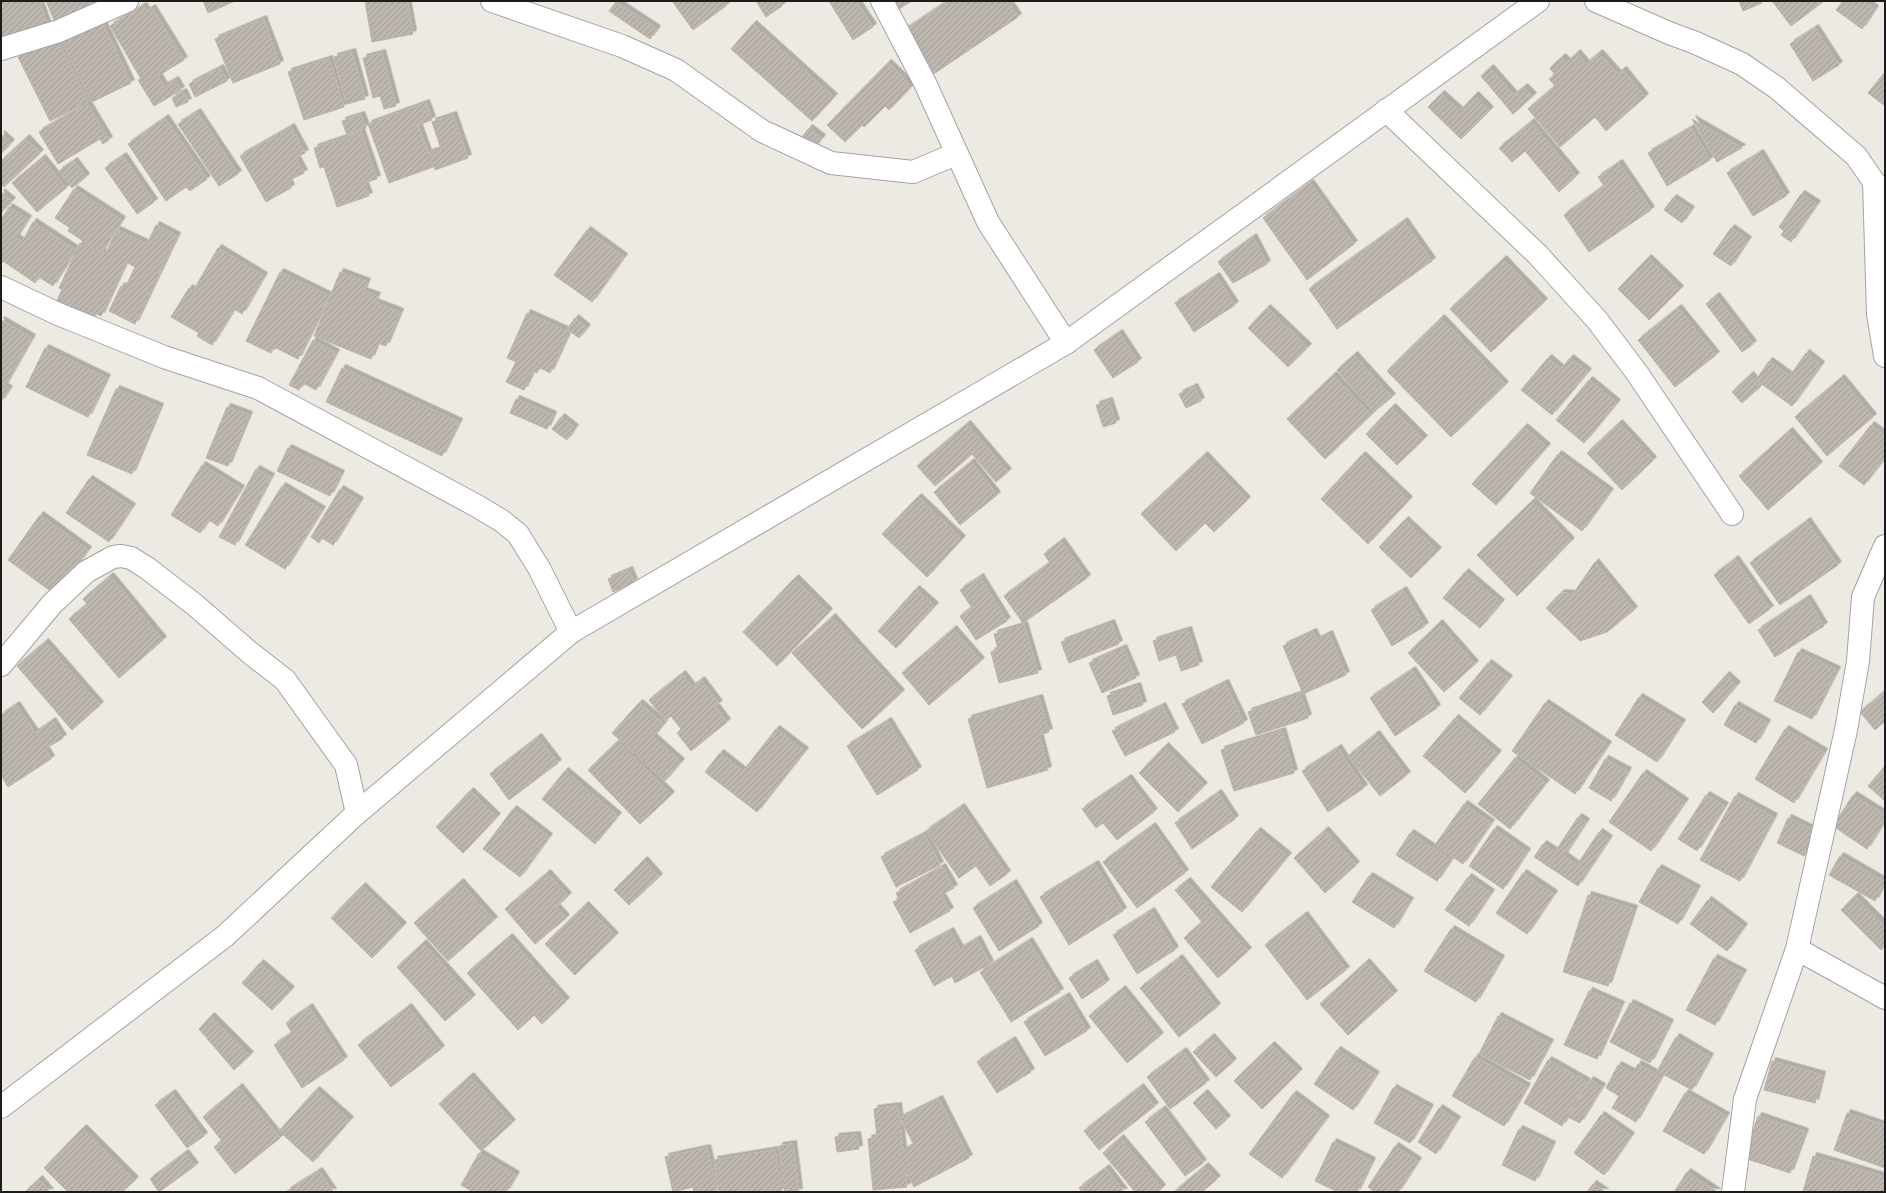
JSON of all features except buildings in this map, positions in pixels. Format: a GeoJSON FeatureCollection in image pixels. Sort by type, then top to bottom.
{"type":"FeatureCollection","features":[{"type":"Feature","properties":{"kind":"street"},"geometry":{"type":"LineString","coordinates":[[1,49],[59,31],[127,1]]}},
{"type":"Feature","properties":{"kind":"street"},"geometry":{"type":"LineString","coordinates":[[492,1],[622,46],[676,70],[762,131],[831,163],[913,172],[956,154]]}},
{"type":"Feature","properties":{"kind":"street"},"geometry":{"type":"LineString","coordinates":[[882,1],[925,83],[988,222],[1066,343]]}},
{"type":"Feature","properties":{"kind":"street"},"geometry":{"type":"LineString","coordinates":[[1,1107],[225,936],[357,813],[571,632],[1066,343],[1538,1]]}},
{"type":"Feature","properties":{"kind":"street"},"geometry":{"type":"LineString","coordinates":[[1596,1],[1669,33],[1696,42],[1742,64],[1777,88],[1856,156],[1880,187],[1878,314],[1885,356]]}},
{"type":"Feature","properties":{"kind":"street"},"geometry":{"type":"LineString","coordinates":[[1386,110],[1538,255],[1597,320],[1637,373],[1732,514]]}},
{"type":"Feature","properties":{"kind":"street"},"geometry":{"type":"LineString","coordinates":[[1,287],[58,314],[164,357],[258,388],[478,506],[502,521],[518,534],[539,568],[571,632]]}},
{"type":"Feature","properties":{"kind":"street"},"geometry":{"type":"LineString","coordinates":[[1733,1192],[1745,1099],[1797,949],[1846,730],[1858,661],[1863,597],[1885,546]]}},
{"type":"Feature","properties":{"kind":"street"},"geometry":{"type":"LineString","coordinates":[[1,665],[52,604],[86,572],[113,557],[121,556],[131,558],[147,568],[195,605],[249,652],[285,680],[346,765],[357,813]]}},
{"type":"Feature","properties":{"kind":"street"},"geometry":{"type":"LineString","coordinates":[[1797,949],[1885,998]]}}]}
